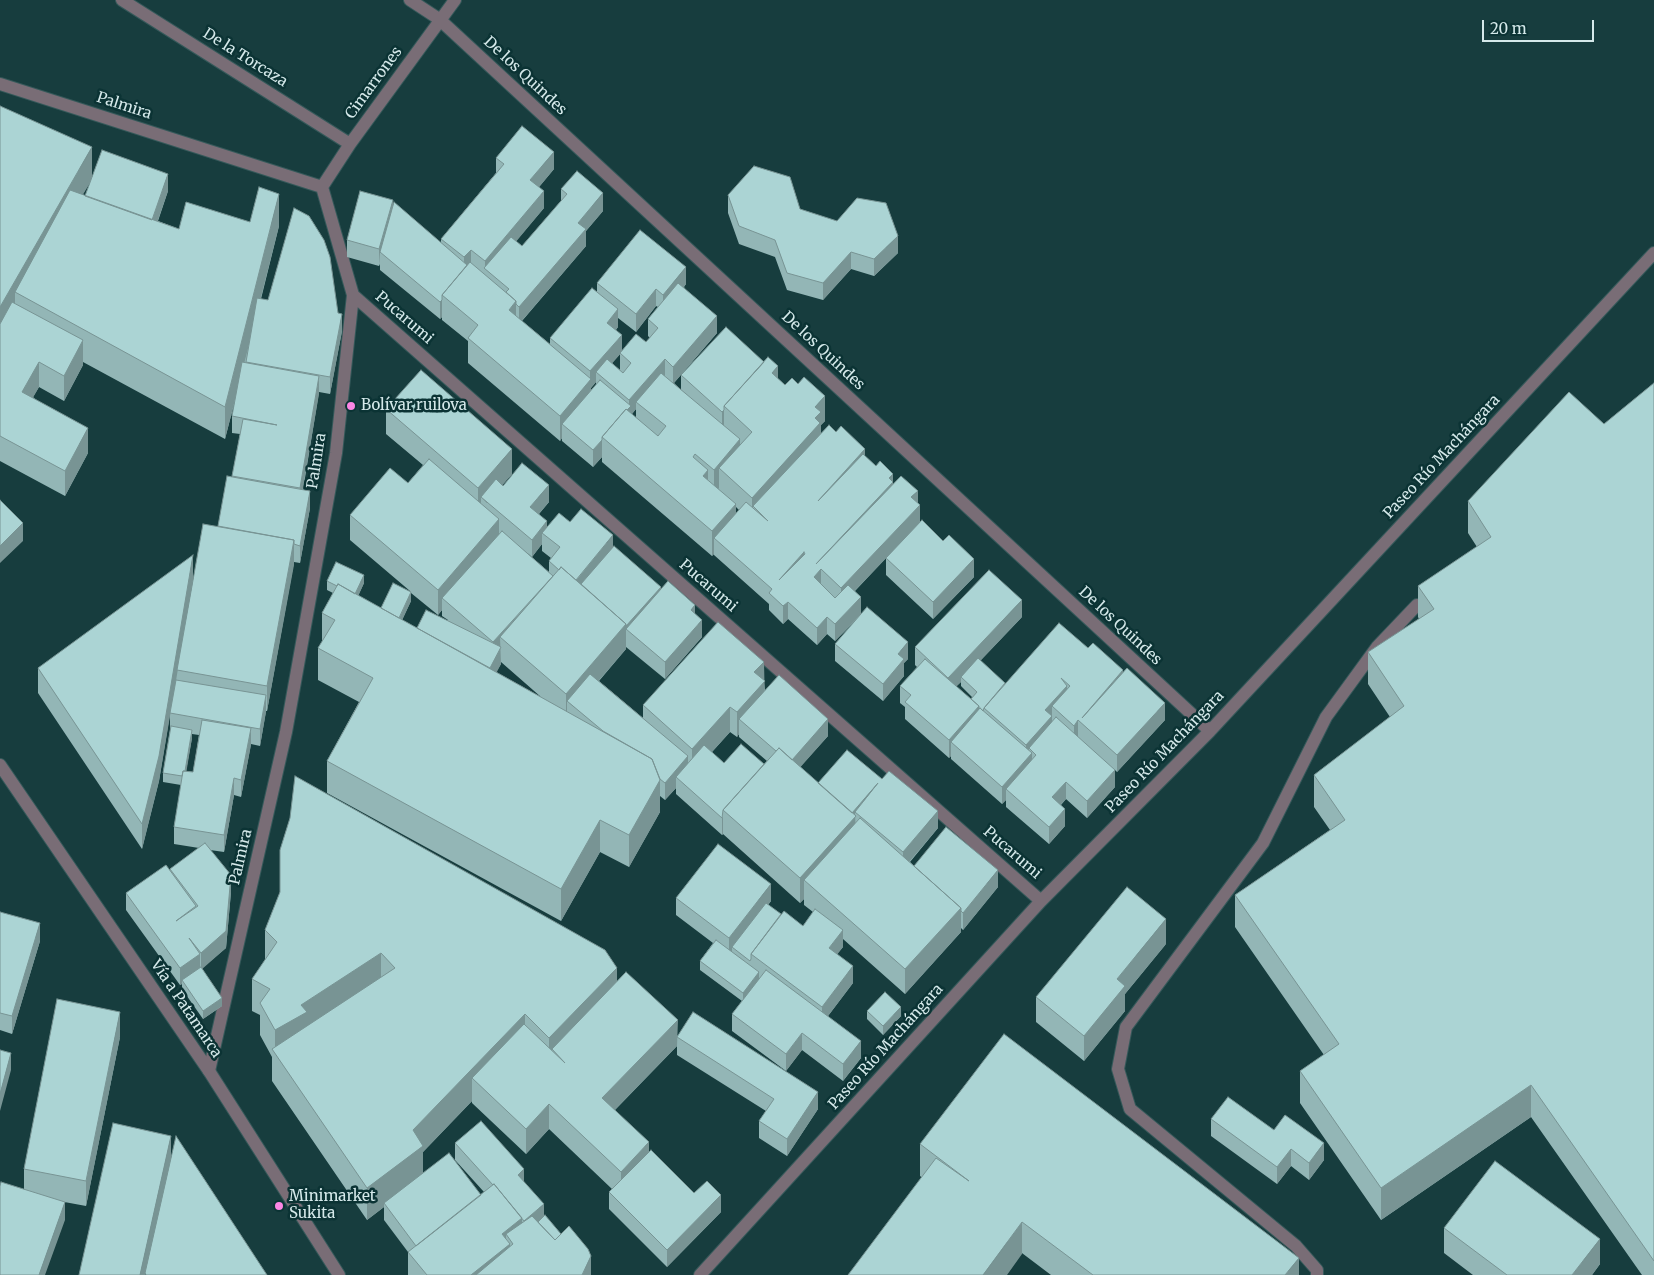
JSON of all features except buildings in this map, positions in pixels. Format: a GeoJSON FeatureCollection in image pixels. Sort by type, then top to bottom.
{"type":"FeatureCollection","features":[{"type":"Feature","properties":{"kind":"street","name":"De la Torcaza"},"geometry":{"type":"LineString","coordinates":[[122,0],[350,144]]}},
{"type":"Feature","properties":{"kind":"street","name":"De los Quindes"},"geometry":{"type":"LineString","coordinates":[[410,0],[440,19],[1210,731]]}},
{"type":"Feature","properties":{"kind":"street","name":"Cimarrones"},"geometry":{"type":"LineString","coordinates":[[322,186],[350,144],[455,0]]}},
{"type":"Feature","properties":{"kind":"street","name":"Palmira"},"geometry":{"type":"LineString","coordinates":[[0,84],[322,186],[353,295],[336,452],[286,732],[209,1071]]}},
{"type":"Feature","properties":{"kind":"street","name":"Paseo Río Machángara"},"geometry":{"type":"LineString","coordinates":[[700,1275],[1041,901],[1210,731],[1654,253]]}},
{"type":"Feature","properties":{"kind":"street","name":"Pucarumi"},"geometry":{"type":"LineString","coordinates":[[353,295],[1041,901]]}},
{"type":"Feature","properties":{"kind":"street"},"geometry":{"type":"LineString","coordinates":[[1317,1275],[1317,1270],[1296,1246],[1130,1109],[1118,1069],[1126,1027],[1263,843],[1326,717],[1377,647],[1417,605]]}},
{"type":"Feature","properties":{"kind":"street","name":"Vía a Patamarca"},"geometry":{"type":"LineString","coordinates":[[0,766],[209,1071],[339,1275]]}},
{"type":"Feature","properties":{"kind":"place","name":"Bolívar ruilova"},"geometry":{"type":"Point","coordinates":[351,406]}},
{"type":"Feature","properties":{"kind":"place","name":"Minimarket Sukita"},"geometry":{"type":"Point","coordinates":[279,1206]}}]}
